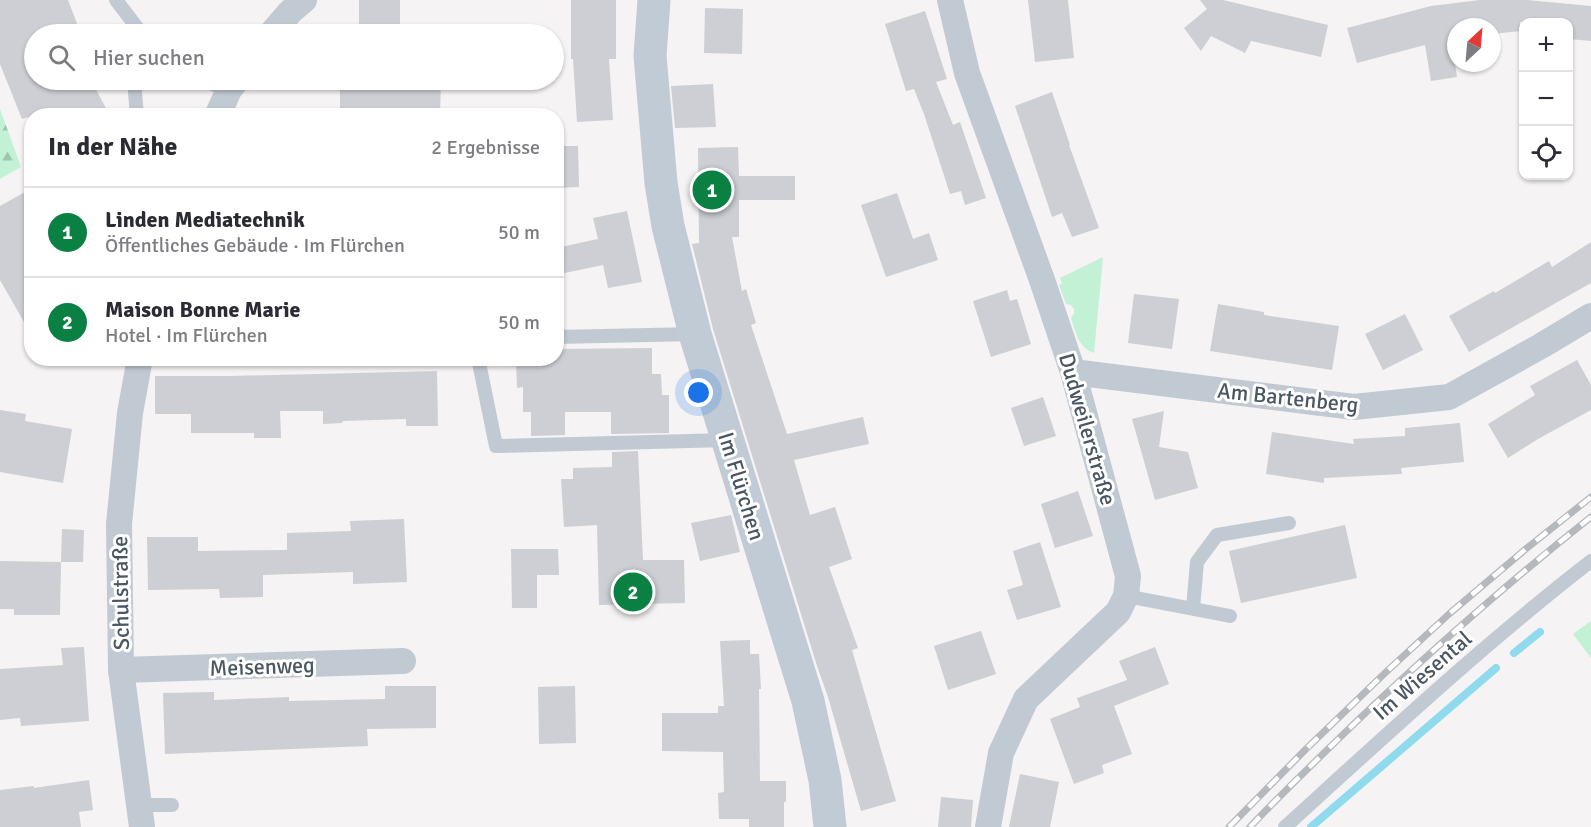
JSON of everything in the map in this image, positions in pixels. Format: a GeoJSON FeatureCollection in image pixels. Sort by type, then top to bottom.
{"type":"FeatureCollection","features":[{"type":"Feature","properties":{"kind":"street"},"geometry":{"type":"LineString","coordinates":[[280,24],[304,0]]}},
{"type":"Feature","properties":{"kind":"street","name":"Im Flürchen"},"geometry":{"type":"LineString","coordinates":[[654,0],[650,56],[661,183],[668,226],[695,334],[808,701],[825,780],[830,827]]}},
{"type":"Feature","properties":{"kind":"street","name":"Dudweilerstraße"},"geometry":{"type":"LineString","coordinates":[[950,0],[967,73],[1073,372],[1128,576],[1126,596]]}},
{"type":"Feature","properties":{"kind":"street"},"geometry":{"type":"LineString","coordinates":[[221,108],[230,90]]}},
{"type":"Feature","properties":{"kind":"street","name":"Am Bartenberg"},"geometry":{"type":"LineString","coordinates":[[1073,372],[1354,407],[1449,397],[1591,316]]}},
{"type":"Feature","properties":{"kind":"street","name":"Schulstraße"},"geometry":{"type":"LineString","coordinates":[[139,366],[130,413],[119,524],[121,670],[140,816]]}},
{"type":"Feature","properties":{"kind":"street"},"geometry":{"type":"LineString","coordinates":[[988,827],[1001,753],[1026,699],[1118,612],[1126,596]]}},
{"type":"Feature","properties":{"kind":"street","name":"Meisenweg"},"geometry":{"type":"LineString","coordinates":[[121,670],[403,662]]}},
{"type":"Feature","properties":{"kind":"lane"},"geometry":{"type":"LineString","coordinates":[[116,0],[134,24]]}},
{"type":"Feature","properties":{"kind":"lane"},"geometry":{"type":"LineString","coordinates":[[135,90],[136,108]]}},
{"type":"Feature","properties":{"kind":"lane"},"geometry":{"type":"LineString","coordinates":[[564,337],[695,334]]}},
{"type":"Feature","properties":{"kind":"lane"},"geometry":{"type":"LineString","coordinates":[[480,366],[496,446],[727,440]]}},
{"type":"Feature","properties":{"kind":"lane"},"geometry":{"type":"LineString","coordinates":[[1193,608],[1197,562],[1217,535],[1288,523]]}},
{"type":"Feature","properties":{"kind":"lane","name":"Im Wiesental"},"geometry":{"type":"LineString","coordinates":[[1285,827],[1408,713],[1591,561]]}},
{"type":"Feature","properties":{"kind":"lane"},"geometry":{"type":"LineString","coordinates":[[1126,596],[1230,616]]}},
{"type":"Feature","properties":{"kind":"lane"},"geometry":{"type":"LineString","coordinates":[[140,816],[172,805]]}},
{"type":"Feature","properties":{"kind":"green space"},"geometry":{"type":"Polygon","coordinates":[[[0,109],[21,167],[0,179],[0,109]]]}},
{"type":"Feature","properties":{"kind":"green space"},"geometry":{"type":"Polygon","coordinates":[[[1103,257],[1094,353],[1084,347],[1078,339],[1071,318],[1074,309],[1071,305],[1066,304],[1059,285],[1062,284],[1060,278],[1103,257]]]}},
{"type":"Feature","properties":{"kind":"green space"},"geometry":{"type":"Polygon","coordinates":[[[1591,621],[1591,658],[1573,634],[1591,621]]]}},
{"type":"Feature","properties":{"kind":"building"},"geometry":{"type":"Polygon","coordinates":[[[0,0],[68,0],[77,24],[24,24],[24,90],[96,90],[106,108],[24,108],[24,118],[22,119],[0,64],[0,0]]]}},
{"type":"Feature","properties":{"kind":"building"},"geometry":{"type":"Polygon","coordinates":[[[359,0],[400,0],[400,24],[359,24],[359,0]]]}},
{"type":"Feature","properties":{"kind":"building"},"geometry":{"type":"Polygon","coordinates":[[[571,0],[616,0],[616,59],[609,59],[613,120],[577,122],[573,59],[571,59],[571,0]]]}},
{"type":"Feature","properties":{"kind":"building"},"geometry":{"type":"Polygon","coordinates":[[[1028,0],[1068,0],[1074,58],[1035,62],[1028,0]]]}},
{"type":"Feature","properties":{"kind":"building"},"geometry":{"type":"Polygon","coordinates":[[[1200,0],[1223,0],[1328,25],[1321,57],[1251,41],[1245,53],[1211,36],[1201,51],[1184,28],[1207,9],[1200,0]]]}},
{"type":"Feature","properties":{"kind":"building"},"geometry":{"type":"Polygon","coordinates":[[[1480,0],[1527,0],[1591,6],[1591,41],[1573,39],[1573,18],[1519,18],[1519,31],[1501,33],[1501,18],[1447,18],[1447,72],[1456,72],[1457,77],[1431,81],[1425,45],[1357,63],[1347,28],[1431,6],[1480,0]]]}},
{"type":"Feature","properties":{"kind":"building"},"geometry":{"type":"Polygon","coordinates":[[[705,8],[743,9],[742,54],[704,53],[705,8]]]}},
{"type":"Feature","properties":{"kind":"building"},"geometry":{"type":"Polygon","coordinates":[[[925,11],[947,79],[936,82],[953,125],[960,122],[986,198],[965,205],[961,191],[950,194],[914,89],[906,91],[885,24],[925,11]]]}},
{"type":"Feature","properties":{"kind":"building"},"geometry":{"type":"Polygon","coordinates":[[[713,84],[716,127],[675,128],[671,86],[713,84]]]}},
{"type":"Feature","properties":{"kind":"building"},"geometry":{"type":"Polygon","coordinates":[[[340,90],[441,90],[440,108],[340,108],[340,90]]]}},
{"type":"Feature","properties":{"kind":"building"},"geometry":{"type":"Polygon","coordinates":[[[1052,92],[1099,228],[1072,237],[1062,213],[1052,217],[1015,106],[1052,92]]]}},
{"type":"Feature","properties":{"kind":"building"},"geometry":{"type":"Polygon","coordinates":[[[564,146],[578,146],[579,187],[564,188],[564,146]]]}},
{"type":"Feature","properties":{"kind":"building"},"geometry":{"type":"Polygon","coordinates":[[[738,147],[739,176],[795,176],[795,200],[739,200],[739,237],[732,237],[742,291],[746,289],[756,323],[751,325],[787,434],[863,417],[869,444],[794,460],[810,515],[835,507],[852,559],[829,567],[858,648],[852,650],[896,801],[861,811],[828,697],[713,329],[692,244],[699,243],[698,148],[738,147]]]}},
{"type":"Feature","properties":{"kind":"building"},"geometry":{"type":"Polygon","coordinates":[[[24,192],[24,322],[0,280],[0,206],[24,192]]]}},
{"type":"Feature","properties":{"kind":"building"},"geometry":{"type":"Polygon","coordinates":[[[897,193],[913,239],[929,233],[938,260],[886,277],[861,205],[897,193]]]}},
{"type":"Feature","properties":{"kind":"building"},"geometry":{"type":"Polygon","coordinates":[[[627,211],[642,282],[608,288],[603,265],[564,273],[564,246],[598,239],[593,218],[627,211]]]}},
{"type":"Feature","properties":{"kind":"building"},"geometry":{"type":"Polygon","coordinates":[[[1591,242],[1591,283],[1469,352],[1449,316],[1494,291],[1495,293],[1549,261],[1552,267],[1591,242]]]}},
{"type":"Feature","properties":{"kind":"building"},"geometry":{"type":"Polygon","coordinates":[[[1007,290],[1010,301],[1017,299],[1031,344],[991,357],[973,301],[1007,290]]]}},
{"type":"Feature","properties":{"kind":"building"},"geometry":{"type":"Polygon","coordinates":[[[1134,294],[1179,299],[1172,349],[1128,343],[1134,294]]]}},
{"type":"Feature","properties":{"kind":"building"},"geometry":{"type":"Polygon","coordinates":[[[1218,304],[1264,312],[1264,315],[1339,326],[1332,370],[1210,351],[1218,304]]]}},
{"type":"Feature","properties":{"kind":"building"},"geometry":{"type":"Polygon","coordinates":[[[1405,314],[1423,350],[1383,370],[1365,334],[1405,314]]]}},
{"type":"Feature","properties":{"kind":"building"},"geometry":{"type":"Polygon","coordinates":[[[652,348],[652,374],[661,374],[662,395],[669,395],[669,433],[611,434],[611,412],[565,412],[565,435],[531,436],[531,412],[523,412],[523,387],[517,388],[516,366],[564,366],[564,349],[652,348]]]}},
{"type":"Feature","properties":{"kind":"building"},"geometry":{"type":"Polygon","coordinates":[[[1577,360],[1591,385],[1591,410],[1508,458],[1488,424],[1535,395],[1530,386],[1577,360]]]}},
{"type":"Feature","properties":{"kind":"building"},"geometry":{"type":"Polygon","coordinates":[[[437,371],[438,426],[406,426],[406,419],[323,424],[323,411],[280,411],[281,438],[254,438],[254,433],[191,433],[191,414],[155,414],[155,376],[437,371]]]}},
{"type":"Feature","properties":{"kind":"building"},"geometry":{"type":"Polygon","coordinates":[[[1043,397],[1056,436],[1024,446],[1011,408],[1043,397]]]}},
{"type":"Feature","properties":{"kind":"building"},"geometry":{"type":"Polygon","coordinates":[[[0,410],[26,414],[25,421],[72,429],[63,483],[0,472],[0,410]]]}},
{"type":"Feature","properties":{"kind":"building"},"geometry":{"type":"Polygon","coordinates":[[[1164,411],[1159,447],[1188,452],[1198,488],[1155,500],[1132,419],[1164,411]]]}},
{"type":"Feature","properties":{"kind":"building"},"geometry":{"type":"Polygon","coordinates":[[[1460,423],[1464,462],[1401,468],[1402,474],[1324,478],[1324,483],[1266,474],[1272,432],[1354,444],[1353,439],[1405,436],[1405,428],[1460,423]]]}},
{"type":"Feature","properties":{"kind":"building"},"geometry":{"type":"Polygon","coordinates":[[[638,451],[643,560],[684,560],[685,603],[599,605],[597,525],[564,527],[561,479],[573,479],[573,468],[612,467],[612,452],[638,451]]]}},
{"type":"Feature","properties":{"kind":"building"},"geometry":{"type":"Polygon","coordinates":[[[1078,491],[1093,536],[1055,548],[1041,504],[1078,491]]]}},
{"type":"Feature","properties":{"kind":"building"},"geometry":{"type":"Polygon","coordinates":[[[731,515],[740,552],[700,561],[691,523],[731,515]]]}},
{"type":"Feature","properties":{"kind":"building"},"geometry":{"type":"Polygon","coordinates":[[[404,519],[407,582],[353,584],[353,572],[263,575],[263,597],[220,598],[219,589],[148,590],[147,537],[198,537],[198,551],[287,550],[287,533],[351,531],[350,521],[404,519]]]}},
{"type":"Feature","properties":{"kind":"building"},"geometry":{"type":"Polygon","coordinates":[[[1345,525],[1357,578],[1241,603],[1229,551],[1345,525]]]}},
{"type":"Feature","properties":{"kind":"building"},"geometry":{"type":"Polygon","coordinates":[[[62,529],[84,530],[83,562],[61,562],[62,529]]]}},
{"type":"Feature","properties":{"kind":"building"},"geometry":{"type":"Polygon","coordinates":[[[1040,542],[1061,607],[1017,620],[1007,590],[1023,585],[1013,551],[1040,542]]]}},
{"type":"Feature","properties":{"kind":"building"},"geometry":{"type":"Polygon","coordinates":[[[511,549],[558,549],[559,575],[537,575],[537,608],[512,608],[511,549]]]}},
{"type":"Feature","properties":{"kind":"building"},"geometry":{"type":"Polygon","coordinates":[[[0,561],[61,562],[60,615],[14,615],[14,609],[0,609],[0,561]]]}},
{"type":"Feature","properties":{"kind":"building"},"geometry":{"type":"Polygon","coordinates":[[[981,631],[996,674],[948,690],[934,646],[981,631]]]}},
{"type":"Feature","properties":{"kind":"building"},"geometry":{"type":"Polygon","coordinates":[[[750,640],[750,654],[759,654],[760,781],[786,781],[784,827],[749,827],[749,819],[719,819],[718,793],[724,792],[723,752],[662,751],[662,713],[718,713],[718,706],[724,706],[720,641],[750,640]]]}},
{"type":"Feature","properties":{"kind":"building"},"geometry":{"type":"Polygon","coordinates":[[[84,647],[89,721],[21,726],[20,718],[0,720],[0,669],[63,665],[61,648],[84,647]]]}},
{"type":"Feature","properties":{"kind":"building"},"geometry":{"type":"Polygon","coordinates":[[[1155,647],[1169,684],[1114,706],[1132,754],[1102,765],[1104,773],[1074,784],[1050,719],[1080,707],[1077,698],[1127,680],[1119,661],[1155,647]]]}},
{"type":"Feature","properties":{"kind":"building"},"geometry":{"type":"Polygon","coordinates":[[[385,686],[436,686],[436,728],[367,729],[368,746],[165,754],[163,693],[214,692],[214,700],[289,697],[289,701],[385,699],[385,686]]]}},
{"type":"Feature","properties":{"kind":"building"},"geometry":{"type":"Polygon","coordinates":[[[575,686],[576,743],[539,744],[538,687],[575,686]]]}},
{"type":"Feature","properties":{"kind":"building"},"geometry":{"type":"Polygon","coordinates":[[[1020,774],[1059,782],[1050,827],[1009,827],[1020,774]]]}},
{"type":"Feature","properties":{"kind":"building"},"geometry":{"type":"Polygon","coordinates":[[[89,780],[93,810],[79,812],[81,827],[0,827],[0,790],[34,786],[34,788],[89,780]]]}},
{"type":"Feature","properties":{"kind":"building"},"geometry":{"type":"Polygon","coordinates":[[[941,797],[973,800],[971,827],[938,827],[941,797]]]}},
{"type":"Feature","properties":{"kind":"waterway"},"geometry":{"type":"LineString","coordinates":[[1514,653],[1540,632]]}},
{"type":"Feature","properties":{"kind":"waterway"},"geometry":{"type":"LineString","coordinates":[[1311,827],[1496,668]]}},
{"type":"Feature","properties":{"kind":"railway"},"geometry":{"type":"LineString","coordinates":[[1229,827],[1306,749],[1449,614],[1591,497]]}},
{"type":"Feature","properties":{"kind":"railway"},"geometry":{"type":"LineString","coordinates":[[1250,827],[1414,668],[1501,591],[1591,517]]}},
{"type":"Feature","properties":{"kind":"place","name":"Linden Mediatechnik"},"geometry":{"type":"Point","coordinates":[712,190]}},
{"type":"Feature","properties":{"kind":"place","name":"Maison Bonne Marie"},"geometry":{"type":"Point","coordinates":[633,592]}}]}
